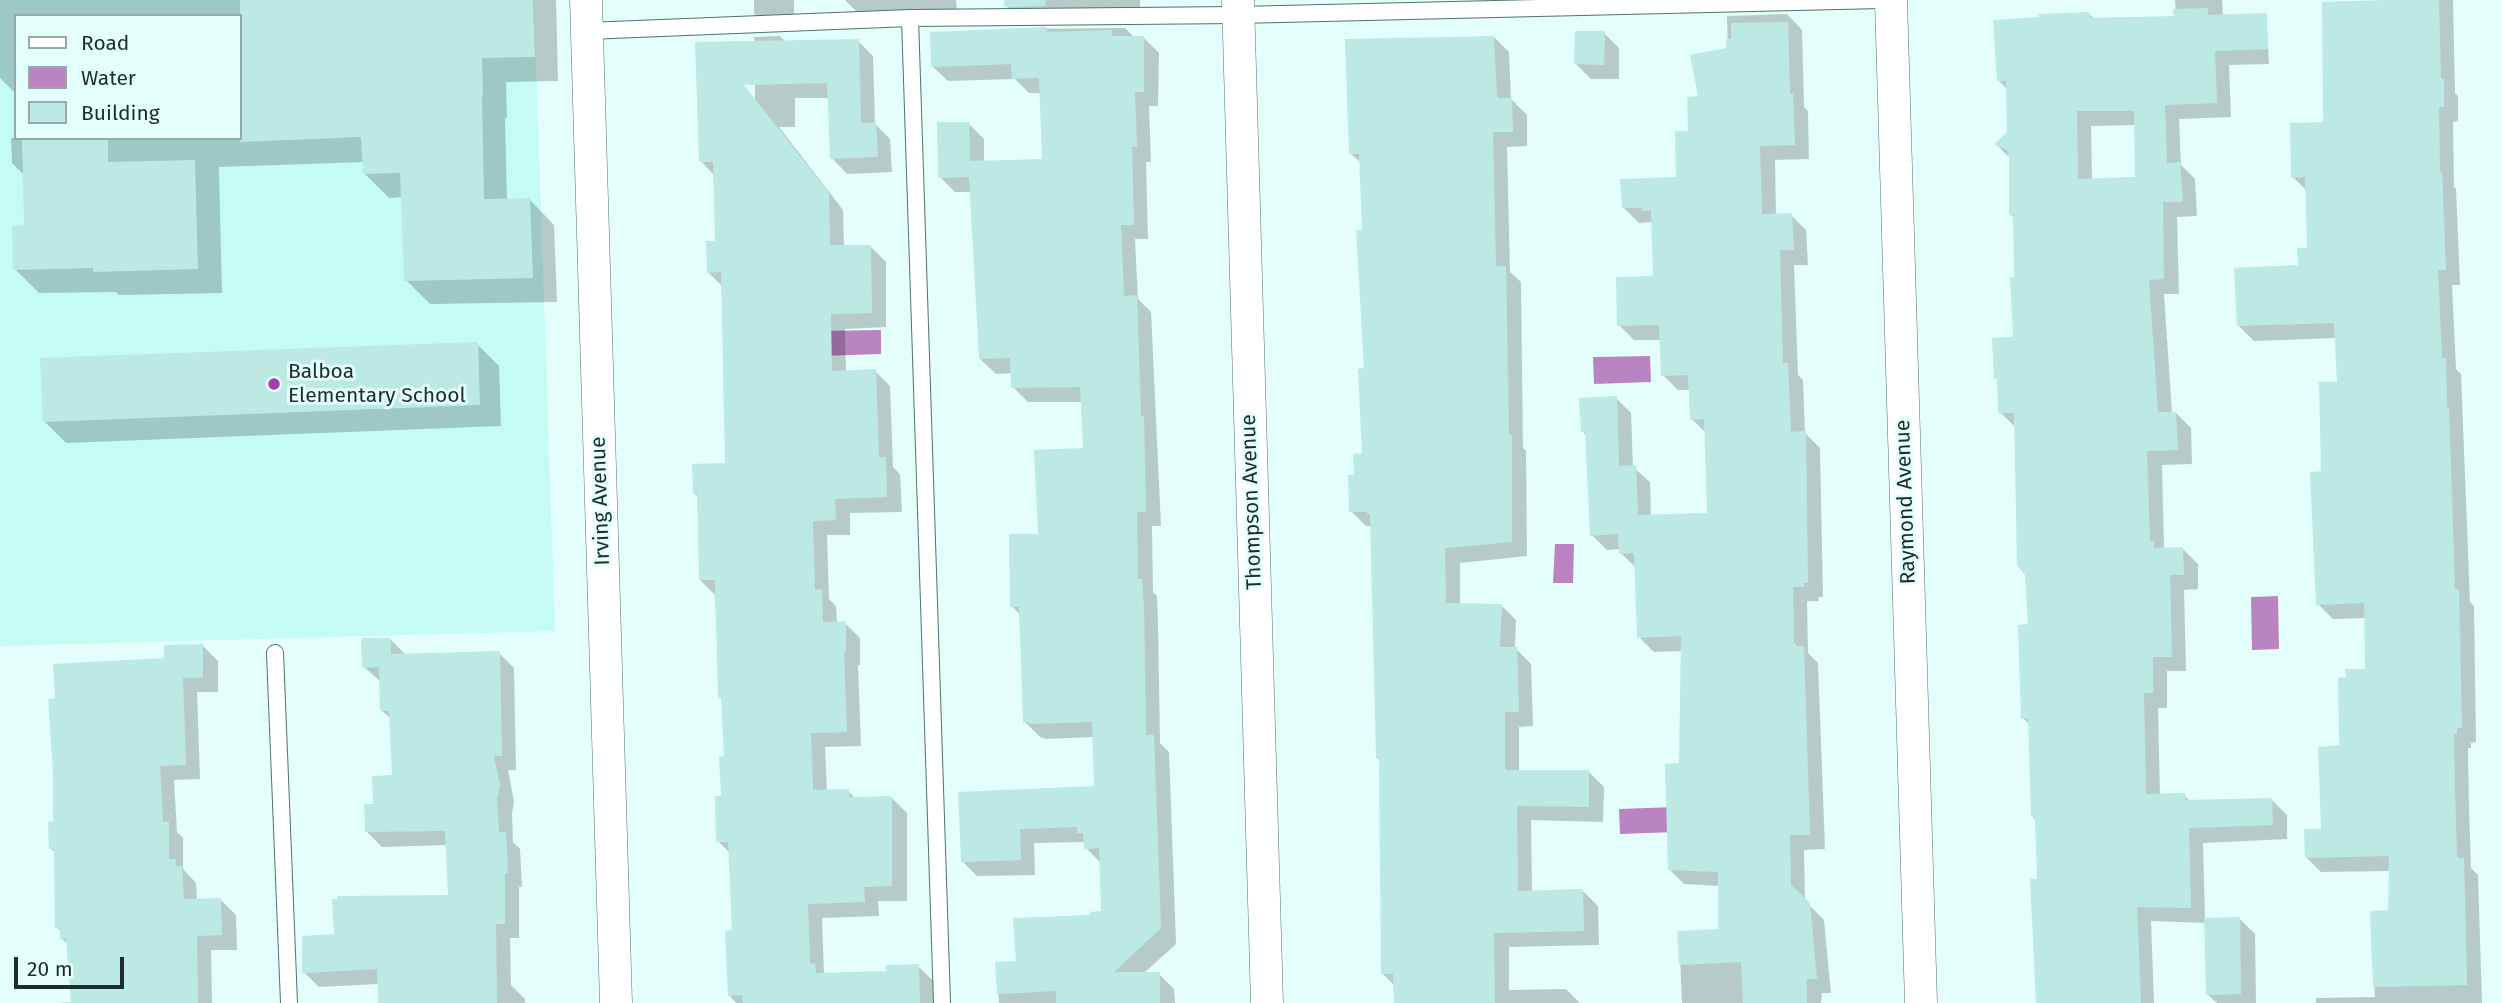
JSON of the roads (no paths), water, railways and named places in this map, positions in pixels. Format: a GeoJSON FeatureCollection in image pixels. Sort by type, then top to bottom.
{"type":"FeatureCollection","features":[{"type":"Feature","properties":{"kind":"street","name":"Raymond Avenue"},"geometry":{"type":"LineString","coordinates":[[1891,0],[1921,1003]]}},
{"type":"Feature","properties":{"kind":"street","name":"Thompson Avenue"},"geometry":{"type":"LineString","coordinates":[[1238,8],[1267,1003]]}},
{"type":"Feature","properties":{"kind":"street","name":"Irving Avenue"},"geometry":{"type":"LineString","coordinates":[[586,15],[616,1003]]}},
{"type":"Feature","properties":{"kind":"lane"},"geometry":{"type":"LineString","coordinates":[[586,15],[909,18],[1238,8],[1881,0]]}},
{"type":"Feature","properties":{"kind":"lane"},"geometry":{"type":"LineString","coordinates":[[909,18],[942,1003]]}},
{"type":"Feature","properties":{"kind":"lane"},"geometry":{"type":"LineString","coordinates":[[275,653],[289,1003]]}},
{"type":"Feature","properties":{"kind":"water"},"geometry":{"type":"Polygon","coordinates":[[[881,330],[881,354],[822,356],[821,331],[881,330]]]}},
{"type":"Feature","properties":{"kind":"water"},"geometry":{"type":"Polygon","coordinates":[[[1650,356],[1651,382],[1594,384],[1593,357],[1650,356]]]}},
{"type":"Feature","properties":{"kind":"water"},"geometry":{"type":"Polygon","coordinates":[[[1555,544],[1574,544],[1573,583],[1553,583],[1555,544]]]}},
{"type":"Feature","properties":{"kind":"water"},"geometry":{"type":"Polygon","coordinates":[[[2278,596],[2279,649],[2252,650],[2251,597],[2278,596]]]}},
{"type":"Feature","properties":{"kind":"water"},"geometry":{"type":"Polygon","coordinates":[[[1675,807],[1676,832],[1620,834],[1619,809],[1675,807]]]}},
{"type":"Feature","properties":{"kind":"place","name":"Balboa Elementary School"},"geometry":{"type":"Point","coordinates":[274,384]}}]}
